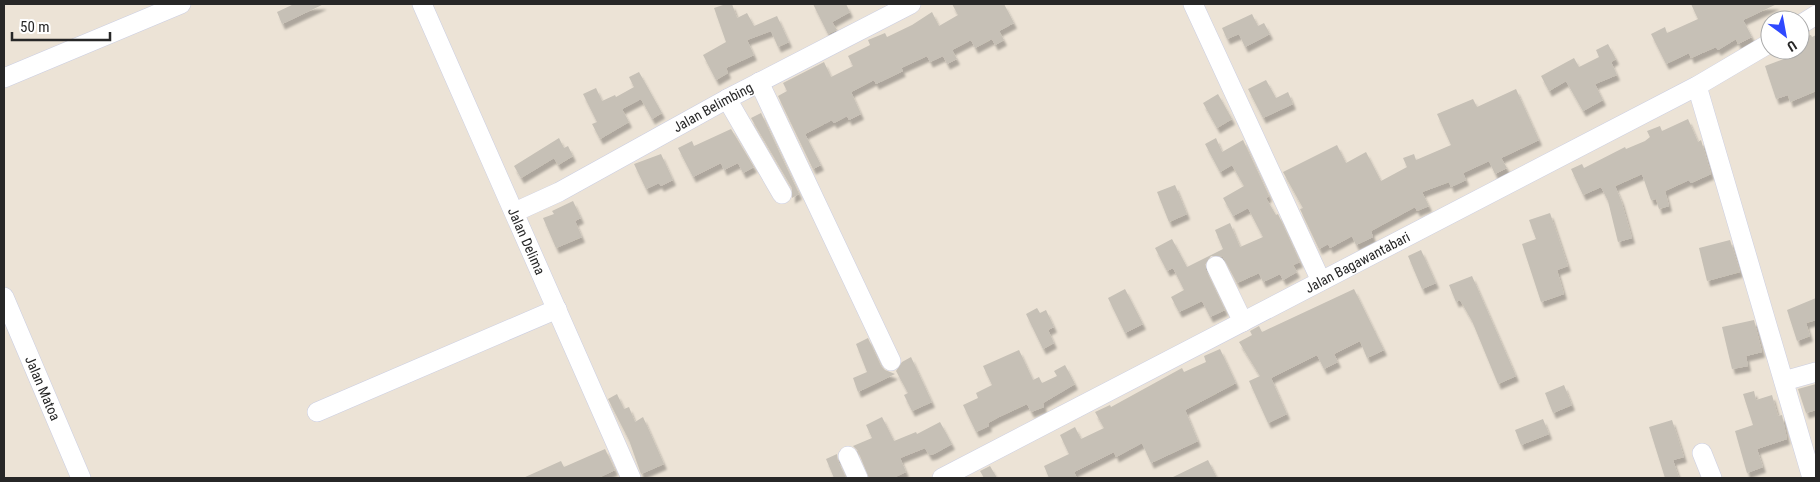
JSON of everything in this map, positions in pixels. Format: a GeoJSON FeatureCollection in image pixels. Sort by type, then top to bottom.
{"type":"FeatureCollection","features":[{"type":"Feature","properties":{"kind":"street"},"geometry":{"type":"LineString","coordinates":[[4,78],[181,4]]}},
{"type":"Feature","properties":{"kind":"street","name":"Jalan Delima"},"geometry":{"type":"LineString","coordinates":[[422,4],[632,478]]}},
{"type":"Feature","properties":{"kind":"street","name":"Jalan Belimbing"},"geometry":{"type":"LineString","coordinates":[[515,212],[559,192],[727,99],[911,4]]}},
{"type":"Feature","properties":{"kind":"street"},"geometry":{"type":"LineString","coordinates":[[1193,4],[1321,281]]}},
{"type":"Feature","properties":{"kind":"street","name":"Jalan Bagawantabari"},"geometry":{"type":"LineString","coordinates":[[942,478],[1697,86],[1760,49]]}},
{"type":"Feature","properties":{"kind":"street"},"geometry":{"type":"LineString","coordinates":[[759,82],[891,361]]}},
{"type":"Feature","properties":{"kind":"street"},"geometry":{"type":"LineString","coordinates":[[1697,86],[1812,478]]}},
{"type":"Feature","properties":{"kind":"street"},"geometry":{"type":"LineString","coordinates":[[727,99],[782,194]]}},
{"type":"Feature","properties":{"kind":"street"},"geometry":{"type":"LineString","coordinates":[[1216,266],[1243,322]]}},
{"type":"Feature","properties":{"kind":"street","name":"Jalan Matoa"},"geometry":{"type":"LineString","coordinates":[[4,297],[81,478]]}},
{"type":"Feature","properties":{"kind":"street"},"geometry":{"type":"LineString","coordinates":[[317,412],[557,309]]}},
{"type":"Feature","properties":{"kind":"street"},"geometry":{"type":"LineString","coordinates":[[1784,381],[1816,372]]}},
{"type":"Feature","properties":{"kind":"street"},"geometry":{"type":"LineString","coordinates":[[1702,453],[1712,478]]}},
{"type":"Feature","properties":{"kind":"street"},"geometry":{"type":"LineString","coordinates":[[848,456],[858,478]]}},
{"type":"Feature","properties":{"kind":"building"},"geometry":{"type":"Polygon","coordinates":[[[294,4],[324,4],[282,24],[277,12],[294,4]]]}},
{"type":"Feature","properties":{"kind":"building"},"geometry":{"type":"Polygon","coordinates":[[[732,4],[737,18],[747,13],[754,26],[777,16],[789,42],[778,47],[771,31],[747,40],[754,55],[726,68],[728,73],[716,80],[703,55],[726,42],[714,8],[732,4]]]}},
{"type":"Feature","properties":{"kind":"building"},"geometry":{"type":"Polygon","coordinates":[[[813,4],[846,4],[850,12],[832,22],[837,30],[828,34],[813,4]]]}},
{"type":"Feature","properties":{"kind":"building"},"geometry":{"type":"Polygon","coordinates":[[[952,4],[1004,4],[1014,23],[999,31],[1004,40],[995,45],[992,39],[975,48],[971,40],[952,50],[957,59],[947,64],[943,56],[930,62],[927,56],[901,68],[903,71],[876,84],[874,80],[851,92],[861,114],[849,120],[847,116],[834,123],[832,120],[805,134],[821,165],[813,169],[778,96],[787,91],[783,83],[824,62],[831,77],[853,66],[848,56],[870,45],[868,40],[885,33],[887,37],[912,25],[932,12],[939,26],[958,15],[952,4]]]}},
{"type":"Feature","properties":{"kind":"building"},"geometry":{"type":"Polygon","coordinates":[[[1691,4],[1777,4],[1760,10],[1760,12],[1743,20],[1752,37],[1738,44],[1736,39],[1718,50],[1716,47],[1691,58],[1689,53],[1666,64],[1651,34],[1665,27],[1667,33],[1698,19],[1691,4]]]}},
{"type":"Feature","properties":{"kind":"building"},"geometry":{"type":"Polygon","coordinates":[[[1252,14],[1258,26],[1264,23],[1270,34],[1245,47],[1239,34],[1227,39],[1222,28],[1252,14]]]}},
{"type":"Feature","properties":{"kind":"building"},"geometry":{"type":"Polygon","coordinates":[[[1810,35],[1812,37],[1816,35],[1816,91],[1790,102],[1788,95],[1776,99],[1765,66],[1781,60],[1810,60],[1810,35]]]}},
{"type":"Feature","properties":{"kind":"building"},"geometry":{"type":"Polygon","coordinates":[[[1608,44],[1616,59],[1611,62],[1617,75],[1595,84],[1603,100],[1583,111],[1566,81],[1549,91],[1541,76],[1574,58],[1579,67],[1599,57],[1596,50],[1608,44]]]}},
{"type":"Feature","properties":{"kind":"building"},"geometry":{"type":"Polygon","coordinates":[[[639,72],[662,113],[652,119],[641,99],[622,109],[629,122],[600,139],[592,124],[597,122],[583,94],[596,88],[602,101],[615,95],[616,97],[634,87],[629,77],[639,72]]]}},
{"type":"Feature","properties":{"kind":"building"},"geometry":{"type":"Polygon","coordinates":[[[1266,80],[1276,98],[1288,92],[1293,104],[1263,118],[1248,89],[1266,80]]]}},
{"type":"Feature","properties":{"kind":"building"},"geometry":{"type":"Polygon","coordinates":[[[1516,89],[1539,140],[1501,158],[1507,168],[1495,174],[1489,161],[1463,173],[1466,180],[1451,187],[1449,182],[1422,192],[1429,206],[1417,211],[1415,207],[1371,231],[1373,237],[1356,245],[1352,236],[1330,248],[1328,244],[1319,249],[1300,209],[1303,208],[1283,172],[1337,145],[1346,163],[1366,152],[1381,181],[1407,167],[1403,158],[1414,154],[1416,160],[1451,145],[1437,114],[1473,99],[1477,107],[1516,89]]]}},
{"type":"Feature","properties":{"kind":"building"},"geometry":{"type":"Polygon","coordinates":[[[1218,94],[1232,119],[1217,128],[1203,103],[1218,94]]]}},
{"type":"Feature","properties":{"kind":"building"},"geometry":{"type":"Polygon","coordinates":[[[761,113],[799,194],[792,198],[792,188],[751,118],[761,113]]]}},
{"type":"Feature","properties":{"kind":"building"},"geometry":{"type":"Polygon","coordinates":[[[1688,119],[1698,142],[1701,140],[1711,174],[1691,183],[1689,180],[1665,191],[1669,206],[1659,209],[1656,199],[1651,200],[1642,174],[1615,186],[1632,238],[1618,242],[1608,201],[1601,187],[1583,195],[1571,169],[1582,164],[1584,168],[1625,147],[1626,149],[1645,141],[1650,137],[1647,131],[1660,126],[1662,131],[1688,119]]]}},
{"type":"Feature","properties":{"kind":"building"},"geometry":{"type":"Polygon","coordinates":[[[731,129],[754,167],[743,173],[738,163],[724,170],[721,163],[693,177],[678,148],[692,141],[694,146],[731,129]]]}},
{"type":"Feature","properties":{"kind":"building"},"geometry":{"type":"Polygon","coordinates":[[[559,138],[564,148],[568,146],[573,156],[558,165],[554,158],[521,178],[514,166],[559,138]]]}},
{"type":"Feature","properties":{"kind":"building"},"geometry":{"type":"Polygon","coordinates":[[[1216,138],[1222,152],[1243,140],[1269,196],[1266,198],[1276,215],[1278,214],[1300,262],[1293,265],[1297,272],[1283,280],[1280,274],[1263,282],[1259,273],[1237,283],[1223,257],[1211,256],[1205,265],[1206,270],[1225,310],[1210,317],[1202,301],[1179,312],[1171,297],[1184,290],[1173,268],[1167,271],[1155,248],[1172,239],[1187,267],[1223,249],[1215,230],[1230,223],[1240,247],[1263,237],[1248,208],[1233,216],[1223,198],[1244,186],[1232,165],[1220,172],[1205,144],[1216,138]]]}},
{"type":"Feature","properties":{"kind":"building"},"geometry":{"type":"Polygon","coordinates":[[[661,154],[673,180],[661,186],[659,183],[646,189],[634,164],[661,154]]]}},
{"type":"Feature","properties":{"kind":"building"},"geometry":{"type":"Polygon","coordinates":[[[1175,185],[1187,214],[1169,222],[1157,192],[1175,185]]]}},
{"type":"Feature","properties":{"kind":"building"},"geometry":{"type":"Polygon","coordinates":[[[573,201],[581,218],[575,221],[582,237],[556,248],[543,218],[554,214],[552,211],[573,201]]]}},
{"type":"Feature","properties":{"kind":"building"},"geometry":{"type":"Polygon","coordinates":[[[1550,213],[1568,266],[1557,270],[1564,294],[1541,302],[1522,244],[1536,239],[1529,220],[1550,213]]]}},
{"type":"Feature","properties":{"kind":"building"},"geometry":{"type":"Polygon","coordinates":[[[1730,240],[1740,272],[1707,281],[1699,248],[1730,240]]]}},
{"type":"Feature","properties":{"kind":"building"},"geometry":{"type":"Polygon","coordinates":[[[1421,250],[1436,283],[1422,289],[1408,256],[1421,250]]]}},
{"type":"Feature","properties":{"kind":"building"},"geometry":{"type":"Polygon","coordinates":[[[1472,276],[1516,376],[1498,384],[1472,321],[1460,300],[1456,302],[1449,285],[1472,276]]]}},
{"type":"Feature","properties":{"kind":"building"},"geometry":{"type":"Polygon","coordinates":[[[1125,289],[1143,324],[1125,333],[1108,298],[1125,289]]]}},
{"type":"Feature","properties":{"kind":"building"},"geometry":{"type":"Polygon","coordinates":[[[1354,289],[1384,350],[1367,358],[1360,341],[1334,354],[1338,362],[1324,369],[1317,355],[1271,378],[1287,414],[1268,423],[1249,381],[1260,376],[1239,342],[1252,335],[1250,331],[1259,326],[1262,332],[1354,289]]]}},
{"type":"Feature","properties":{"kind":"building"},"geometry":{"type":"Polygon","coordinates":[[[1816,298],[1816,320],[1806,323],[1810,336],[1797,341],[1787,310],[1816,298]]]}},
{"type":"Feature","properties":{"kind":"building"},"geometry":{"type":"Polygon","coordinates":[[[1037,308],[1040,313],[1046,310],[1054,327],[1048,330],[1054,343],[1043,349],[1026,314],[1037,308]]]}},
{"type":"Feature","properties":{"kind":"building"},"geometry":{"type":"Polygon","coordinates":[[[1754,320],[1762,352],[1746,356],[1748,366],[1732,369],[1722,327],[1754,320]]]}},
{"type":"Feature","properties":{"kind":"building"},"geometry":{"type":"Polygon","coordinates":[[[868,338],[881,366],[895,374],[858,392],[853,378],[867,372],[856,344],[868,338]]]}},
{"type":"Feature","properties":{"kind":"building"},"geometry":{"type":"Polygon","coordinates":[[[1220,349],[1236,383],[1185,410],[1198,441],[1151,463],[1142,443],[1116,457],[1114,452],[1074,472],[1077,478],[1049,478],[1044,466],[1069,454],[1060,435],[1075,427],[1081,439],[1104,428],[1095,412],[1110,405],[1111,407],[1182,368],[1184,372],[1206,362],[1204,356],[1220,349]]]}},
{"type":"Feature","properties":{"kind":"building"},"geometry":{"type":"Polygon","coordinates":[[[1019,350],[1033,380],[1039,377],[1042,383],[1057,376],[1054,371],[1065,365],[1075,384],[1043,403],[1044,407],[1031,412],[1027,404],[988,423],[989,426],[976,432],[963,405],[978,398],[976,393],[992,385],[983,366],[1019,350]]]}},
{"type":"Feature","properties":{"kind":"building"},"geometry":{"type":"Polygon","coordinates":[[[911,357],[932,402],[912,411],[904,395],[908,393],[896,371],[902,362],[911,357]]]}},
{"type":"Feature","properties":{"kind":"building"},"geometry":{"type":"Polygon","coordinates":[[[1816,384],[1816,410],[1806,413],[1798,389],[1816,384]]]}},
{"type":"Feature","properties":{"kind":"building"},"geometry":{"type":"Polygon","coordinates":[[[1564,385],[1572,405],[1553,413],[1545,393],[1564,385]]]}},
{"type":"Feature","properties":{"kind":"building"},"geometry":{"type":"Polygon","coordinates":[[[1754,391],[1756,400],[1772,395],[1778,416],[1782,415],[1787,439],[1757,449],[1763,467],[1747,473],[1735,431],[1753,425],[1743,394],[1754,391]]]}},
{"type":"Feature","properties":{"kind":"building"},"geometry":{"type":"Polygon","coordinates":[[[617,394],[624,409],[629,407],[635,422],[643,417],[664,464],[641,474],[629,440],[608,399],[617,394]]]}},
{"type":"Feature","properties":{"kind":"building"},"geometry":{"type":"Polygon","coordinates":[[[882,417],[894,441],[916,432],[917,434],[940,422],[952,444],[934,454],[929,455],[925,448],[900,458],[906,472],[893,478],[869,478],[858,451],[853,446],[872,438],[866,425],[882,417]]]}},
{"type":"Feature","properties":{"kind":"building"},"geometry":{"type":"Polygon","coordinates":[[[1543,419],[1549,434],[1521,445],[1515,430],[1543,419]]]}},
{"type":"Feature","properties":{"kind":"building"},"geometry":{"type":"Polygon","coordinates":[[[1672,420],[1684,457],[1673,460],[1679,478],[1665,478],[1649,427],[1672,420]]]}},
{"type":"Feature","properties":{"kind":"building"},"geometry":{"type":"Polygon","coordinates":[[[605,449],[615,470],[598,478],[523,478],[561,461],[564,467],[605,449]]]}},
{"type":"Feature","properties":{"kind":"building"},"geometry":{"type":"Polygon","coordinates":[[[837,454],[838,461],[846,478],[834,478],[826,459],[837,454]]]}},
{"type":"Feature","properties":{"kind":"building"},"geometry":{"type":"Polygon","coordinates":[[[1208,460],[1217,478],[1171,478],[1208,460]]]}},
{"type":"Feature","properties":{"kind":"building"},"geometry":{"type":"Polygon","coordinates":[[[990,466],[997,478],[984,478],[980,471],[990,466]]]}}]}
